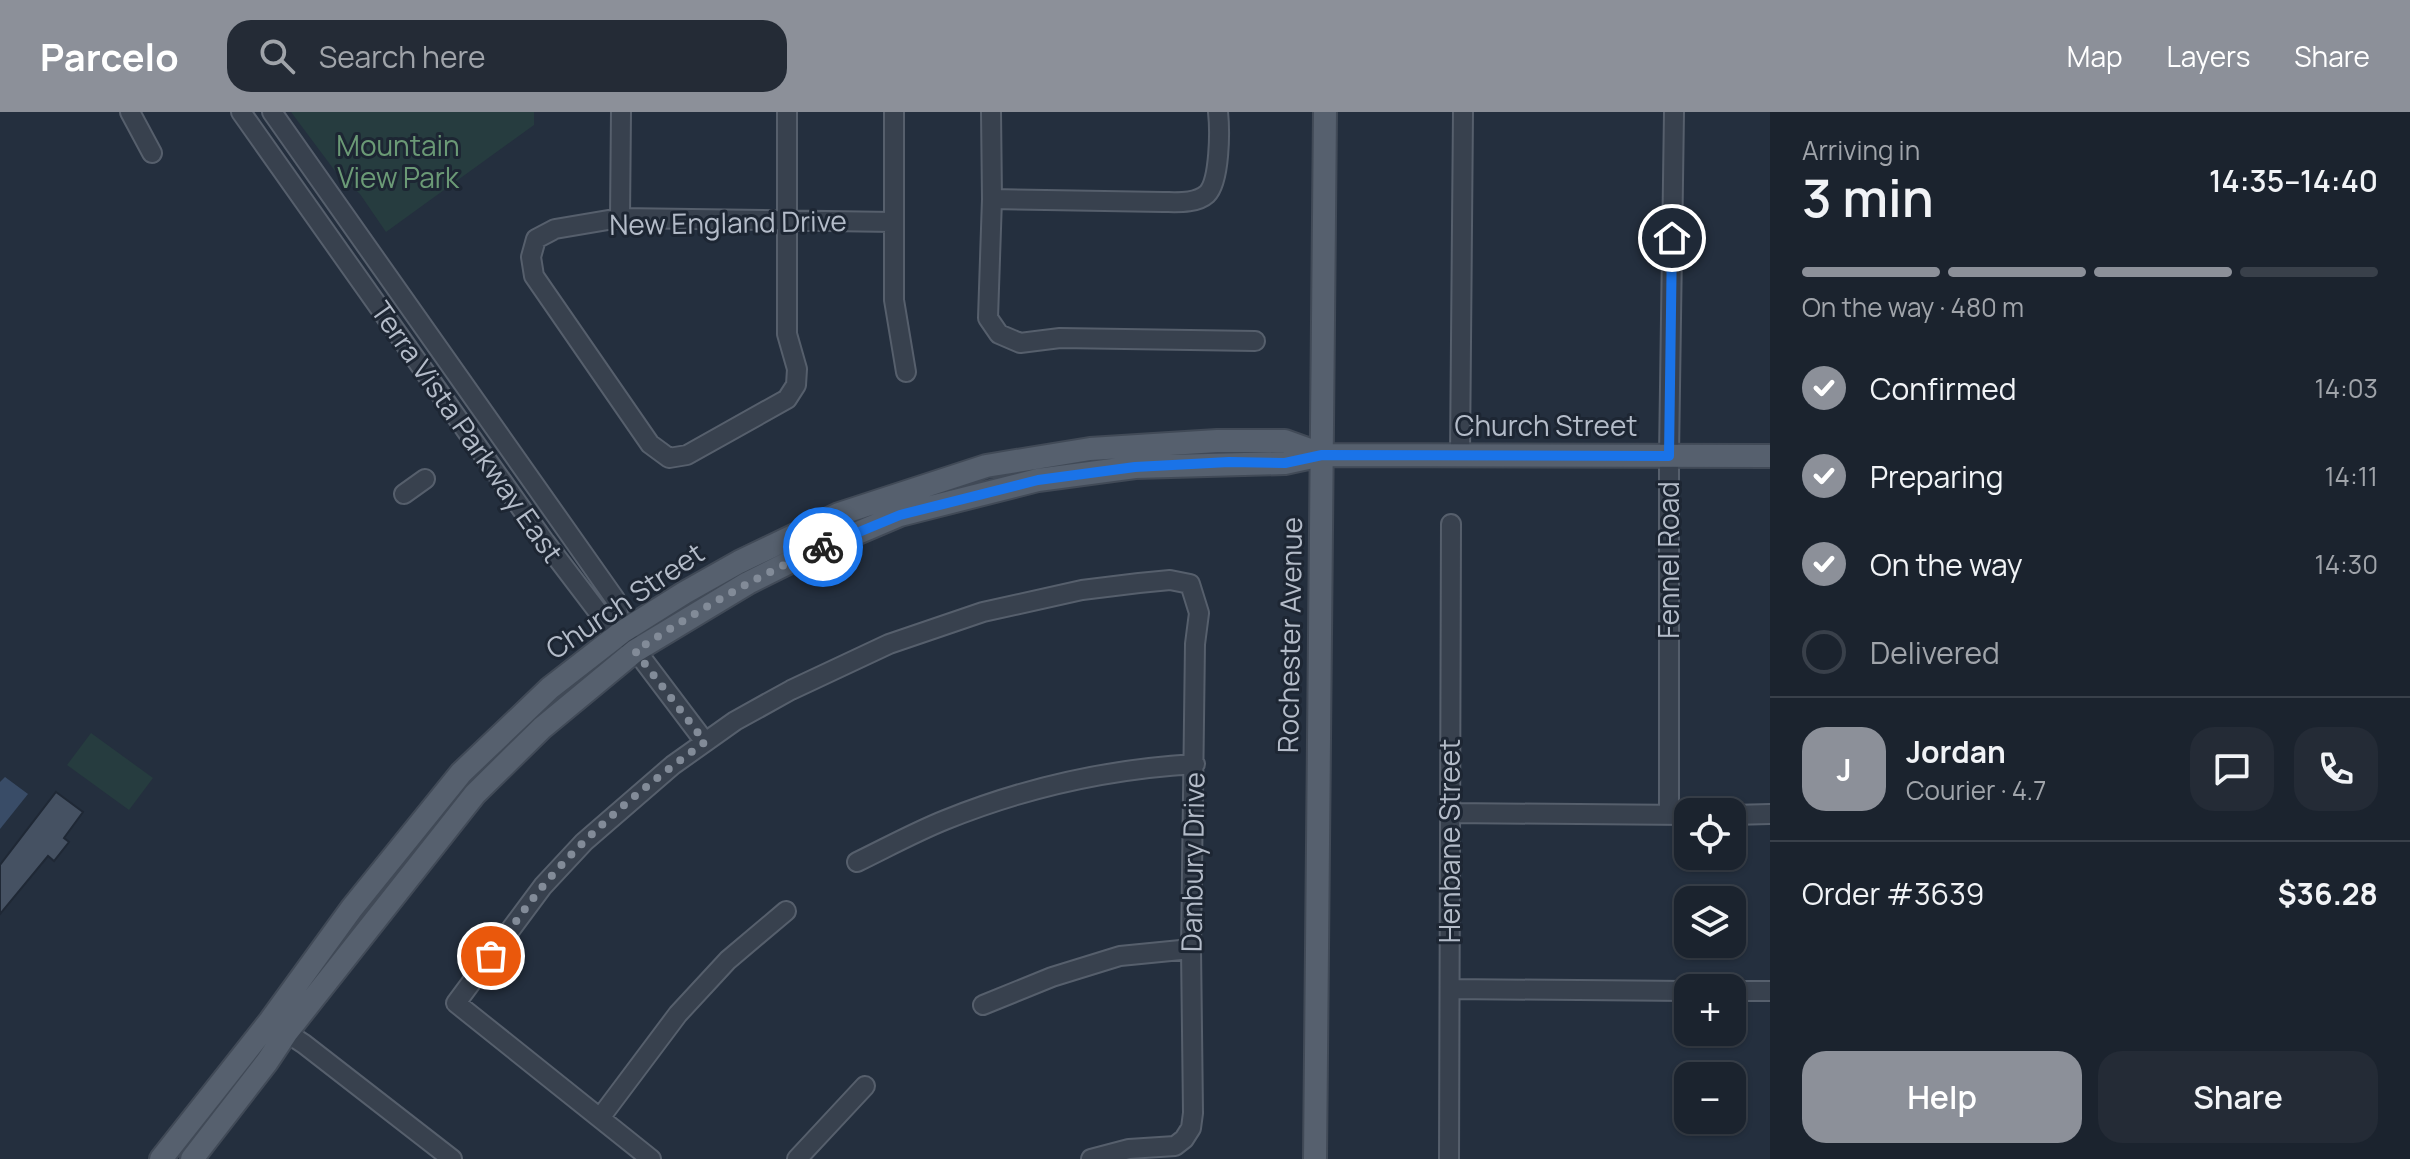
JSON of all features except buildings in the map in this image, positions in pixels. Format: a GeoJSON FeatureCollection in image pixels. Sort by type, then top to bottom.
{"type":"FeatureCollection","features":[{"type":"Feature","properties":{"kind":"main road","name":"Rochester Avenue"},"geometry":{"type":"LineString","coordinates":[[1315,1159],[1325,112]]}},
{"type":"Feature","properties":{"kind":"main road","name":"Church Street"},"geometry":{"type":"LineString","coordinates":[[192,1159],[267,1062],[278,1027],[352,908],[461,773],[550,688],[622,632],[739,562],[839,514],[986,466],[1090,449],[1217,441],[1285,441],[1322,455]]}},
{"type":"Feature","properties":{"kind":"main road","name":"Church Street"},"geometry":{"type":"LineString","coordinates":[[161,1159],[278,1027],[475,794],[542,728],[635,651],[696,612],[781,566],[851,535],[927,508],[1038,480],[1158,465],[1285,463],[1322,455],[1770,456]]}},
{"type":"Feature","properties":{"kind":"street"},"geometry":{"type":"LineString","coordinates":[[130,112],[152,153]]}},
{"type":"Feature","properties":{"kind":"street","name":"Terra Vista Parkway East"},"geometry":{"type":"LineString","coordinates":[[241,112],[545,542],[602,617],[622,632],[705,742]]}},
{"type":"Feature","properties":{"kind":"street"},"geometry":{"type":"LineString","coordinates":[[272,112],[615,599],[622,632]]}},
{"type":"Feature","properties":{"kind":"street"},"geometry":{"type":"LineString","coordinates":[[620,218],[621,112]]}},
{"type":"Feature","properties":{"kind":"street"},"geometry":{"type":"LineString","coordinates":[[787,112],[787,219]]}},
{"type":"Feature","properties":{"kind":"street"},"geometry":{"type":"LineString","coordinates":[[894,112],[894,300],[906,372]]}},
{"type":"Feature","properties":{"kind":"street"},"geometry":{"type":"LineString","coordinates":[[991,112],[988,318],[999,334],[1020,343],[1060,338],[1255,341]]}},
{"type":"Feature","properties":{"kind":"street"},"geometry":{"type":"LineString","coordinates":[[992,199],[1187,202],[1206,195],[1216,178],[1218,112]]}},
{"type":"Feature","properties":{"kind":"street"},"geometry":{"type":"LineString","coordinates":[[1460,456],[1463,112]]}},
{"type":"Feature","properties":{"kind":"street","name":"Fennel Road"},"geometry":{"type":"LineString","coordinates":[[1669,815],[1669,456],[1674,112]]}},
{"type":"Feature","properties":{"kind":"street","name":"New England Drive"},"geometry":{"type":"LineString","coordinates":[[787,219],[787,334],[797,369],[796,385],[787,399],[687,455],[669,458],[650,444],[534,276],[531,257],[536,239],[555,229],[620,218],[787,219],[893,222]]}},
{"type":"Feature","properties":{"kind":"street"},"geometry":{"type":"LineString","coordinates":[[404,494],[425,479]]}},
{"type":"Feature","properties":{"kind":"street","name":"Henbane Street"},"geometry":{"type":"LineString","coordinates":[[1449,1159],[1451,524]]}},
{"type":"Feature","properties":{"kind":"street","name":"Danbury Drive"},"geometry":{"type":"LineString","coordinates":[[705,742],[735,721],[791,690],[889,644],[983,612],[1082,590],[1170,580],[1190,584],[1199,613],[1195,644],[1191,1128],[1175,1146],[1129,1149],[1091,1159]]}},
{"type":"Feature","properties":{"kind":"street"},"geometry":{"type":"LineString","coordinates":[[651,1159],[456,1003],[543,886],[584,842],[673,765],[705,742]]}},
{"type":"Feature","properties":{"kind":"street"},"geometry":{"type":"LineString","coordinates":[[857,862],[944,820],[1028,791],[1151,767],[1195,764]]}},
{"type":"Feature","properties":{"kind":"street"},"geometry":{"type":"LineString","coordinates":[[1450,813],[1674,815]]}},
{"type":"Feature","properties":{"kind":"street"},"geometry":{"type":"LineString","coordinates":[[1746,815],[1770,814]]}},
{"type":"Feature","properties":{"kind":"street"},"geometry":{"type":"LineString","coordinates":[[600,1118],[678,1014],[728,960],[786,911]]}},
{"type":"Feature","properties":{"kind":"street"},"geometry":{"type":"LineString","coordinates":[[983,1005],[1052,977],[1120,956],[1191,949]]}},
{"type":"Feature","properties":{"kind":"street"},"geometry":{"type":"LineString","coordinates":[[1450,989],[1674,991]]}},
{"type":"Feature","properties":{"kind":"street"},"geometry":{"type":"LineString","coordinates":[[1746,991],[1770,991]]}},
{"type":"Feature","properties":{"kind":"street"},"geometry":{"type":"LineString","coordinates":[[278,1027],[452,1159]]}},
{"type":"Feature","properties":{"kind":"street"},"geometry":{"type":"LineString","coordinates":[[797,1159],[865,1086]]}},
{"type":"Feature","properties":{"kind":"green space","name":"Mountain View Park"},"geometry":{"type":"Polygon","coordinates":[[[291,112],[534,112],[534,125],[386,232],[360,194],[335,171],[291,112]]]}},
{"type":"Feature","properties":{"kind":"green space"},"geometry":{"type":"Polygon","coordinates":[[[91,733],[153,778],[129,810],[67,765],[91,733]]]}},
{"type":"Feature","properties":{"kind":"water"},"geometry":{"type":"Polygon","coordinates":[[[5,777],[28,794],[0,829],[0,782],[5,777]]]}},
{"type":"Feature","properties":{"kind":"way so far"},"geometry":{"type":"LineString","coordinates":[[491,956],[543,886],[584,842],[673,765],[705,742],[635,651],[748,583],[823,547]]}},
{"type":"Feature","properties":{"kind":"route"},"geometry":{"type":"LineString","coordinates":[[823,547],[900,515],[953,500],[1038,480],[1135,467],[1229,462],[1285,463],[1322,455],[1669,456],[1672,238]]}}]}
